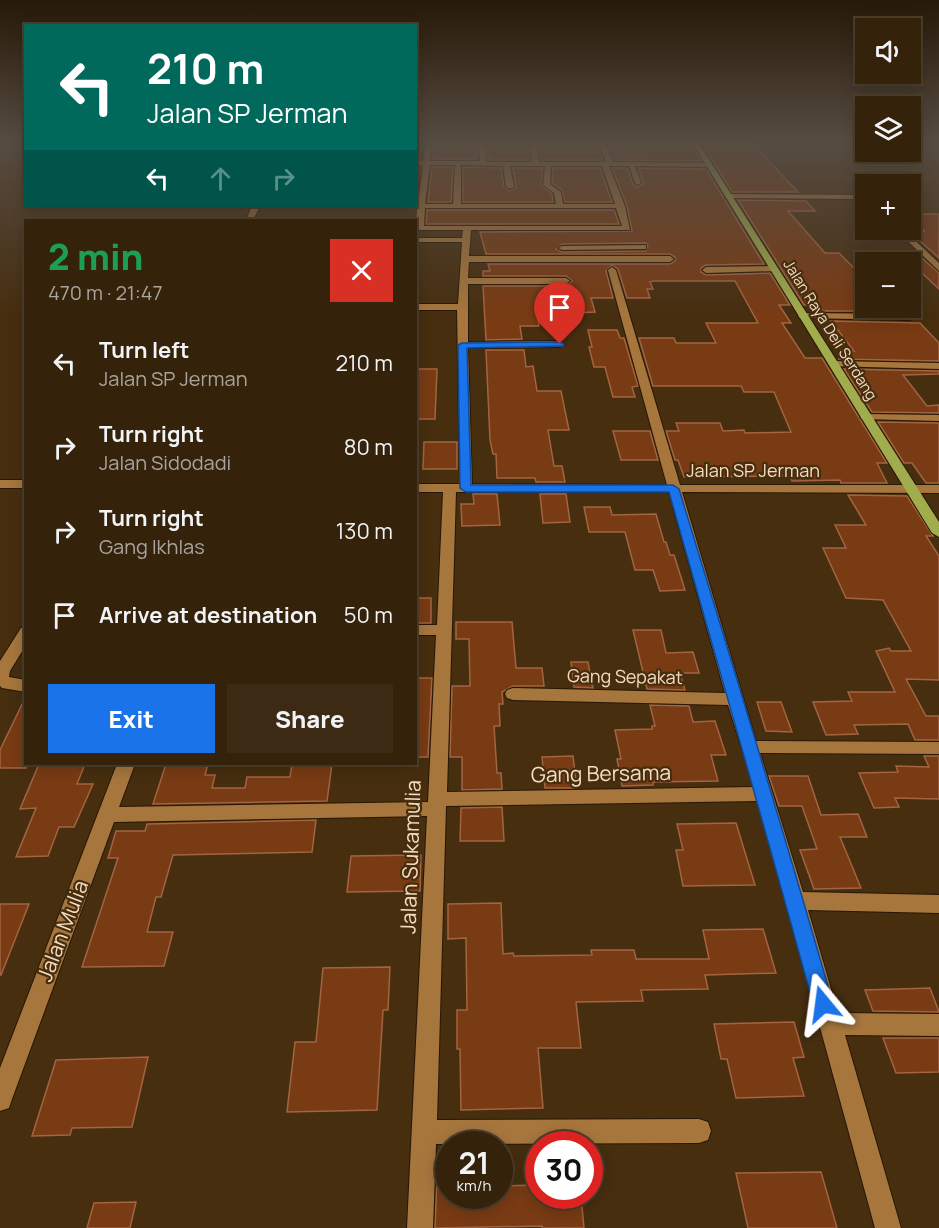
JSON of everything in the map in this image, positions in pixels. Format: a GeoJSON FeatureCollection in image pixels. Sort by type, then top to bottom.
{"type":"FeatureCollection","features":[{"type":"Feature","properties":{"kind":"main road","name":"Jalan Raya Deli Serdang"},"geometry":{"type":"LineString","coordinates":[[730,199],[939,533]]}},
{"type":"Feature","properties":{"kind":"street"},"geometry":{"type":"LineString","coordinates":[[423,199],[420,227],[627,228],[619,199]]}},
{"type":"Feature","properties":{"kind":"street"},"geometry":{"type":"LineString","coordinates":[[457,199],[457,207]]}},
{"type":"Feature","properties":{"kind":"street"},"geometry":{"type":"LineString","coordinates":[[558,199],[560,207]]}},
{"type":"Feature","properties":{"kind":"street"},"geometry":{"type":"LineString","coordinates":[[417,206],[621,206]]}},
{"type":"Feature","properties":{"kind":"street","name":"Jalan Sukamulia"},"geometry":{"type":"LineString","coordinates":[[420,1228],[444,630],[458,488],[462,307],[467,228]]}},
{"type":"Feature","properties":{"kind":"street"},"geometry":{"type":"LineString","coordinates":[[596,228],[600,248]]}},
{"type":"Feature","properties":{"kind":"street"},"geometry":{"type":"LineString","coordinates":[[417,240],[466,240]]}},
{"type":"Feature","properties":{"kind":"street"},"geometry":{"type":"LineString","coordinates":[[910,240],[939,268]]}},
{"type":"Feature","properties":{"kind":"street"},"geometry":{"type":"LineString","coordinates":[[561,248],[643,247]]}},
{"type":"Feature","properties":{"kind":"street"},"geometry":{"type":"LineString","coordinates":[[922,251],[939,251]]}},
{"type":"Feature","properties":{"kind":"street"},"geometry":{"type":"LineString","coordinates":[[465,259],[670,259]]}},
{"type":"Feature","properties":{"kind":"street"},"geometry":{"type":"LineString","coordinates":[[706,270],[774,269]]}},
{"type":"Feature","properties":{"kind":"street"},"geometry":{"type":"LineString","coordinates":[[612,270],[673,489],[765,794],[888,1228]]}},
{"type":"Feature","properties":{"kind":"street"},"geometry":{"type":"LineString","coordinates":[[463,281],[566,281]]}},
{"type":"Feature","properties":{"kind":"street"},"geometry":{"type":"LineString","coordinates":[[417,306],[462,307]]}},
{"type":"Feature","properties":{"kind":"street"},"geometry":{"type":"LineString","coordinates":[[803,316],[855,316]]}},
{"type":"Feature","properties":{"kind":"street"},"geometry":{"type":"LineString","coordinates":[[462,345],[560,344]]}},
{"type":"Feature","properties":{"kind":"street"},"geometry":{"type":"LineString","coordinates":[[833,364],[939,366]]}},
{"type":"Feature","properties":{"kind":"street"},"geometry":{"type":"LineString","coordinates":[[866,417],[939,418]]}},
{"type":"Feature","properties":{"kind":"street"},"geometry":{"type":"LineString","coordinates":[[0,484],[24,484]]}},
{"type":"Feature","properties":{"kind":"street","name":"Jalan SP Jerman"},"geometry":{"type":"LineString","coordinates":[[417,488],[939,489]]}},
{"type":"Feature","properties":{"kind":"street"},"geometry":{"type":"LineString","coordinates":[[417,630],[444,630]]}},
{"type":"Feature","properties":{"kind":"street"},"geometry":{"type":"LineString","coordinates":[[24,634],[2,670],[2,679],[8,684],[24,686]]}},
{"type":"Feature","properties":{"kind":"street","name":"Gang Sepakat"},"geometry":{"type":"LineString","coordinates":[[513,694],[736,699]]}},
{"type":"Feature","properties":{"kind":"street"},"geometry":{"type":"LineString","coordinates":[[749,747],[939,748]]}},
{"type":"Feature","properties":{"kind":"street","name":"Jalan Mulia"},"geometry":{"type":"LineString","coordinates":[[0,1099],[126,765]]}},
{"type":"Feature","properties":{"kind":"street","name":"Gang Bersama"},"geometry":{"type":"LineString","coordinates":[[107,815],[765,794]]}},
{"type":"Feature","properties":{"kind":"street"},"geometry":{"type":"LineString","coordinates":[[794,901],[939,904]]}},
{"type":"Feature","properties":{"kind":"street"},"geometry":{"type":"LineString","coordinates":[[829,1024],[939,1025]]}},
{"type":"Feature","properties":{"kind":"street"},"geometry":{"type":"LineString","coordinates":[[424,1132],[699,1131]]}},
{"type":"Feature","properties":{"kind":"building"},"geometry":{"type":"Polygon","coordinates":[[[428,199],[451,199],[451,202],[428,202],[428,199]]]}},
{"type":"Feature","properties":{"kind":"building"},"geometry":{"type":"Polygon","coordinates":[[[463,199],[553,199],[553,202],[463,202],[463,199]]]}},
{"type":"Feature","properties":{"kind":"building"},"geometry":{"type":"Polygon","coordinates":[[[564,199],[611,199],[612,202],[565,202],[564,199]]]}},
{"type":"Feature","properties":{"kind":"building"},"geometry":{"type":"Polygon","coordinates":[[[624,199],[725,199],[764,264],[706,265],[701,268],[701,272],[706,275],[770,273],[790,305],[779,305],[791,323],[782,323],[805,358],[822,358],[887,463],[877,463],[887,483],[841,483],[840,480],[792,481],[790,476],[684,477],[678,460],[675,460],[666,431],[679,431],[676,423],[720,423],[723,431],[744,430],[745,433],[791,432],[774,392],[744,392],[741,386],[653,386],[639,338],[674,338],[676,343],[716,343],[706,323],[758,323],[735,281],[653,281],[650,282],[653,289],[647,289],[650,298],[627,298],[618,269],[612,265],[606,271],[613,298],[591,298],[595,312],[576,313],[575,305],[536,305],[539,326],[520,326],[522,339],[486,340],[483,286],[566,286],[572,281],[566,276],[483,276],[483,271],[490,271],[488,264],[670,264],[675,261],[675,257],[670,254],[486,254],[480,232],[632,231],[624,199]],[[646,243],[562,244],[556,249],[562,252],[646,251],[648,245],[646,243]]]}},
{"type":"Feature","properties":{"kind":"building"},"geometry":{"type":"Polygon","coordinates":[[[738,200],[806,201],[815,211],[788,211],[825,253],[839,253],[855,269],[855,311],[823,311],[819,305],[804,305],[738,200]]]}},
{"type":"Feature","properties":{"kind":"building"},"geometry":{"type":"Polygon","coordinates":[[[427,210],[614,210],[619,224],[426,224],[427,210]]]}},
{"type":"Feature","properties":{"kind":"building"},"geometry":{"type":"Polygon","coordinates":[[[921,214],[939,214],[939,258],[919,240],[921,240],[921,231],[924,231],[921,228],[921,214]]]}},
{"type":"Feature","properties":{"kind":"building"},"geometry":{"type":"Polygon","coordinates":[[[921,259],[939,273],[939,289],[921,272],[921,259]]]}},
{"type":"Feature","properties":{"kind":"building"},"geometry":{"type":"Polygon","coordinates":[[[831,321],[920,323],[939,343],[939,361],[838,359],[850,358],[845,351],[854,351],[831,321]]]}},
{"type":"Feature","properties":{"kind":"building"},"geometry":{"type":"Polygon","coordinates":[[[588,330],[617,330],[620,338],[624,338],[638,386],[632,387],[635,397],[613,397],[605,367],[594,367],[588,330]]]}},
{"type":"Feature","properties":{"kind":"building"},"geometry":{"type":"Polygon","coordinates":[[[486,350],[524,350],[526,367],[533,366],[537,391],[561,391],[569,430],[548,430],[554,466],[562,466],[565,482],[536,482],[535,478],[497,478],[496,454],[493,454],[490,440],[486,350]]]}},
{"type":"Feature","properties":{"kind":"building"},"geometry":{"type":"Polygon","coordinates":[[[417,369],[437,369],[435,419],[417,419],[417,369]]]}},
{"type":"Feature","properties":{"kind":"building"},"geometry":{"type":"Polygon","coordinates":[[[844,369],[939,371],[939,374],[903,375],[927,406],[939,405],[939,413],[872,412],[844,369]]]}},
{"type":"Feature","properties":{"kind":"building"},"geometry":{"type":"Polygon","coordinates":[[[878,422],[939,423],[939,483],[926,483],[912,463],[904,463],[878,422]]]}},
{"type":"Feature","properties":{"kind":"building"},"geometry":{"type":"Polygon","coordinates":[[[613,431],[650,431],[658,460],[621,460],[613,431]]]}},
{"type":"Feature","properties":{"kind":"building"},"geometry":{"type":"Polygon","coordinates":[[[424,442],[457,442],[457,469],[423,469],[424,442]]]}},
{"type":"Feature","properties":{"kind":"building"},"geometry":{"type":"Polygon","coordinates":[[[473,494],[497,494],[500,525],[462,526],[461,504],[474,504],[473,494]]]}},
{"type":"Feature","properties":{"kind":"building"},"geometry":{"type":"Polygon","coordinates":[[[540,494],[566,494],[570,522],[543,523],[540,494]]]}},
{"type":"Feature","properties":{"kind":"building"},"geometry":{"type":"Polygon","coordinates":[[[848,495],[907,496],[933,536],[926,536],[939,556],[939,680],[906,679],[926,716],[939,716],[939,740],[915,740],[908,724],[854,725],[858,734],[826,735],[813,702],[852,701],[848,692],[895,692],[876,651],[889,648],[891,651],[911,651],[883,600],[846,598],[823,548],[846,548],[835,525],[866,525],[848,495]]]}},
{"type":"Feature","properties":{"kind":"building"},"geometry":{"type":"Polygon","coordinates":[[[584,507],[610,507],[612,515],[656,514],[664,542],[666,542],[670,555],[674,555],[685,590],[660,591],[653,570],[635,570],[625,532],[589,532],[584,507]]]}},
{"type":"Feature","properties":{"kind":"building"},"geometry":{"type":"Polygon","coordinates":[[[417,598],[431,598],[431,623],[417,623],[417,598]]]}},
{"type":"Feature","properties":{"kind":"building"},"geometry":{"type":"Polygon","coordinates":[[[456,622],[512,622],[516,668],[542,668],[544,686],[513,686],[502,692],[503,704],[499,704],[500,726],[494,726],[497,773],[501,773],[502,789],[462,790],[462,757],[450,757],[452,686],[470,686],[469,639],[456,639],[456,622]]]}},
{"type":"Feature","properties":{"kind":"building"},"geometry":{"type":"Polygon","coordinates":[[[633,630],[661,630],[666,653],[693,652],[699,673],[680,673],[685,690],[647,689],[633,630]]]}},
{"type":"Feature","properties":{"kind":"building"},"geometry":{"type":"Polygon","coordinates":[[[571,662],[588,662],[593,688],[574,687],[571,662]]]}},
{"type":"Feature","properties":{"kind":"building"},"geometry":{"type":"Polygon","coordinates":[[[417,678],[432,678],[428,757],[417,757],[417,678]]]}},
{"type":"Feature","properties":{"kind":"building"},"geometry":{"type":"Polygon","coordinates":[[[24,700],[24,765],[26,768],[0,768],[0,750],[24,700]]]}},
{"type":"Feature","properties":{"kind":"building"},"geometry":{"type":"Polygon","coordinates":[[[757,702],[781,702],[792,732],[766,731],[757,702]]]}},
{"type":"Feature","properties":{"kind":"building"},"geometry":{"type":"Polygon","coordinates":[[[650,705],[689,706],[693,722],[715,721],[726,755],[711,755],[718,781],[653,782],[653,785],[622,786],[617,759],[621,759],[615,730],[652,729],[652,726],[655,726],[650,705]]]}},
{"type":"Feature","properties":{"kind":"building"},"geometry":{"type":"Polygon","coordinates":[[[573,756],[577,788],[545,788],[542,757],[573,756]]]}},
{"type":"Feature","properties":{"kind":"building"},"geometry":{"type":"Polygon","coordinates":[[[924,756],[939,756],[939,799],[895,798],[899,807],[874,808],[859,773],[898,772],[896,766],[929,767],[924,756]]]}},
{"type":"Feature","properties":{"kind":"building"},"geometry":{"type":"Polygon","coordinates":[[[39,765],[85,765],[77,784],[93,784],[74,827],[59,827],[48,856],[16,857],[36,808],[20,809],[39,765]]]}},
{"type":"Feature","properties":{"kind":"building"},"geometry":{"type":"Polygon","coordinates":[[[166,765],[208,765],[205,775],[215,775],[212,788],[245,788],[247,777],[290,777],[292,765],[332,765],[327,801],[153,804],[166,765]]]}},
{"type":"Feature","properties":{"kind":"building"},"geometry":{"type":"Polygon","coordinates":[[[769,776],[808,776],[821,815],[858,814],[867,837],[840,837],[861,888],[814,889],[800,850],[817,849],[802,806],[779,806],[769,776]]]}},
{"type":"Feature","properties":{"kind":"building"},"geometry":{"type":"Polygon","coordinates":[[[502,807],[504,841],[460,841],[461,808],[502,807]]]}},
{"type":"Feature","properties":{"kind":"building"},"geometry":{"type":"Polygon","coordinates":[[[316,820],[312,852],[173,855],[161,897],[156,897],[147,932],[173,932],[164,966],[82,967],[118,858],[108,858],[116,831],[145,831],[147,824],[316,820]]]}},
{"type":"Feature","properties":{"kind":"building"},"geometry":{"type":"Polygon","coordinates":[[[736,823],[755,885],[683,886],[676,850],[683,850],[677,824],[736,823]]]}},
{"type":"Feature","properties":{"kind":"building"},"geometry":{"type":"Polygon","coordinates":[[[421,855],[420,891],[347,892],[351,856],[421,855]]]}},
{"type":"Feature","properties":{"kind":"building"},"geometry":{"type":"Polygon","coordinates":[[[501,903],[503,954],[513,953],[514,956],[592,955],[591,950],[634,950],[636,959],[709,959],[703,930],[763,929],[776,973],[705,975],[708,989],[641,990],[643,1001],[576,1002],[581,1048],[538,1048],[543,1108],[461,1110],[457,1010],[467,1010],[466,938],[448,939],[448,904],[501,903]]]}},
{"type":"Feature","properties":{"kind":"building"},"geometry":{"type":"Polygon","coordinates":[[[0,904],[29,904],[1,975],[0,975],[0,904]]]}},
{"type":"Feature","properties":{"kind":"building"},"geometry":{"type":"Polygon","coordinates":[[[390,967],[388,1010],[383,1010],[377,1110],[287,1112],[295,1042],[316,1042],[323,968],[390,967]]]}},
{"type":"Feature","properties":{"kind":"building"},"geometry":{"type":"Polygon","coordinates":[[[930,988],[939,1012],[873,1011],[865,990],[930,988]]]}},
{"type":"Feature","properties":{"kind":"building"},"geometry":{"type":"Polygon","coordinates":[[[794,1022],[804,1057],[793,1058],[804,1096],[736,1098],[727,1059],[721,1059],[714,1024],[794,1022]]]}},
{"type":"Feature","properties":{"kind":"building"},"geometry":{"type":"Polygon","coordinates":[[[883,1038],[939,1038],[939,1072],[896,1073],[883,1038]]]}},
{"type":"Feature","properties":{"kind":"building"},"geometry":{"type":"Polygon","coordinates":[[[148,1057],[132,1127],[72,1128],[70,1135],[32,1136],[56,1060],[148,1057]]]}},
{"type":"Feature","properties":{"kind":"building"},"geometry":{"type":"Polygon","coordinates":[[[821,1172],[837,1228],[748,1228],[736,1173],[821,1172]]]}},
{"type":"Feature","properties":{"kind":"building"},"geometry":{"type":"Polygon","coordinates":[[[525,1185],[525,1209],[582,1209],[584,1228],[542,1228],[542,1226],[435,1228],[436,1209],[513,1209],[513,1186],[525,1185]]]}},
{"type":"Feature","properties":{"kind":"building"},"geometry":{"type":"Polygon","coordinates":[[[136,1202],[130,1228],[87,1228],[94,1203],[136,1202]]]}},
{"type":"Feature","properties":{"kind":"route"},"geometry":{"type":"LineString","coordinates":[[560,344],[462,345],[466,488],[673,489],[765,794],[823,1004]]}}]}
